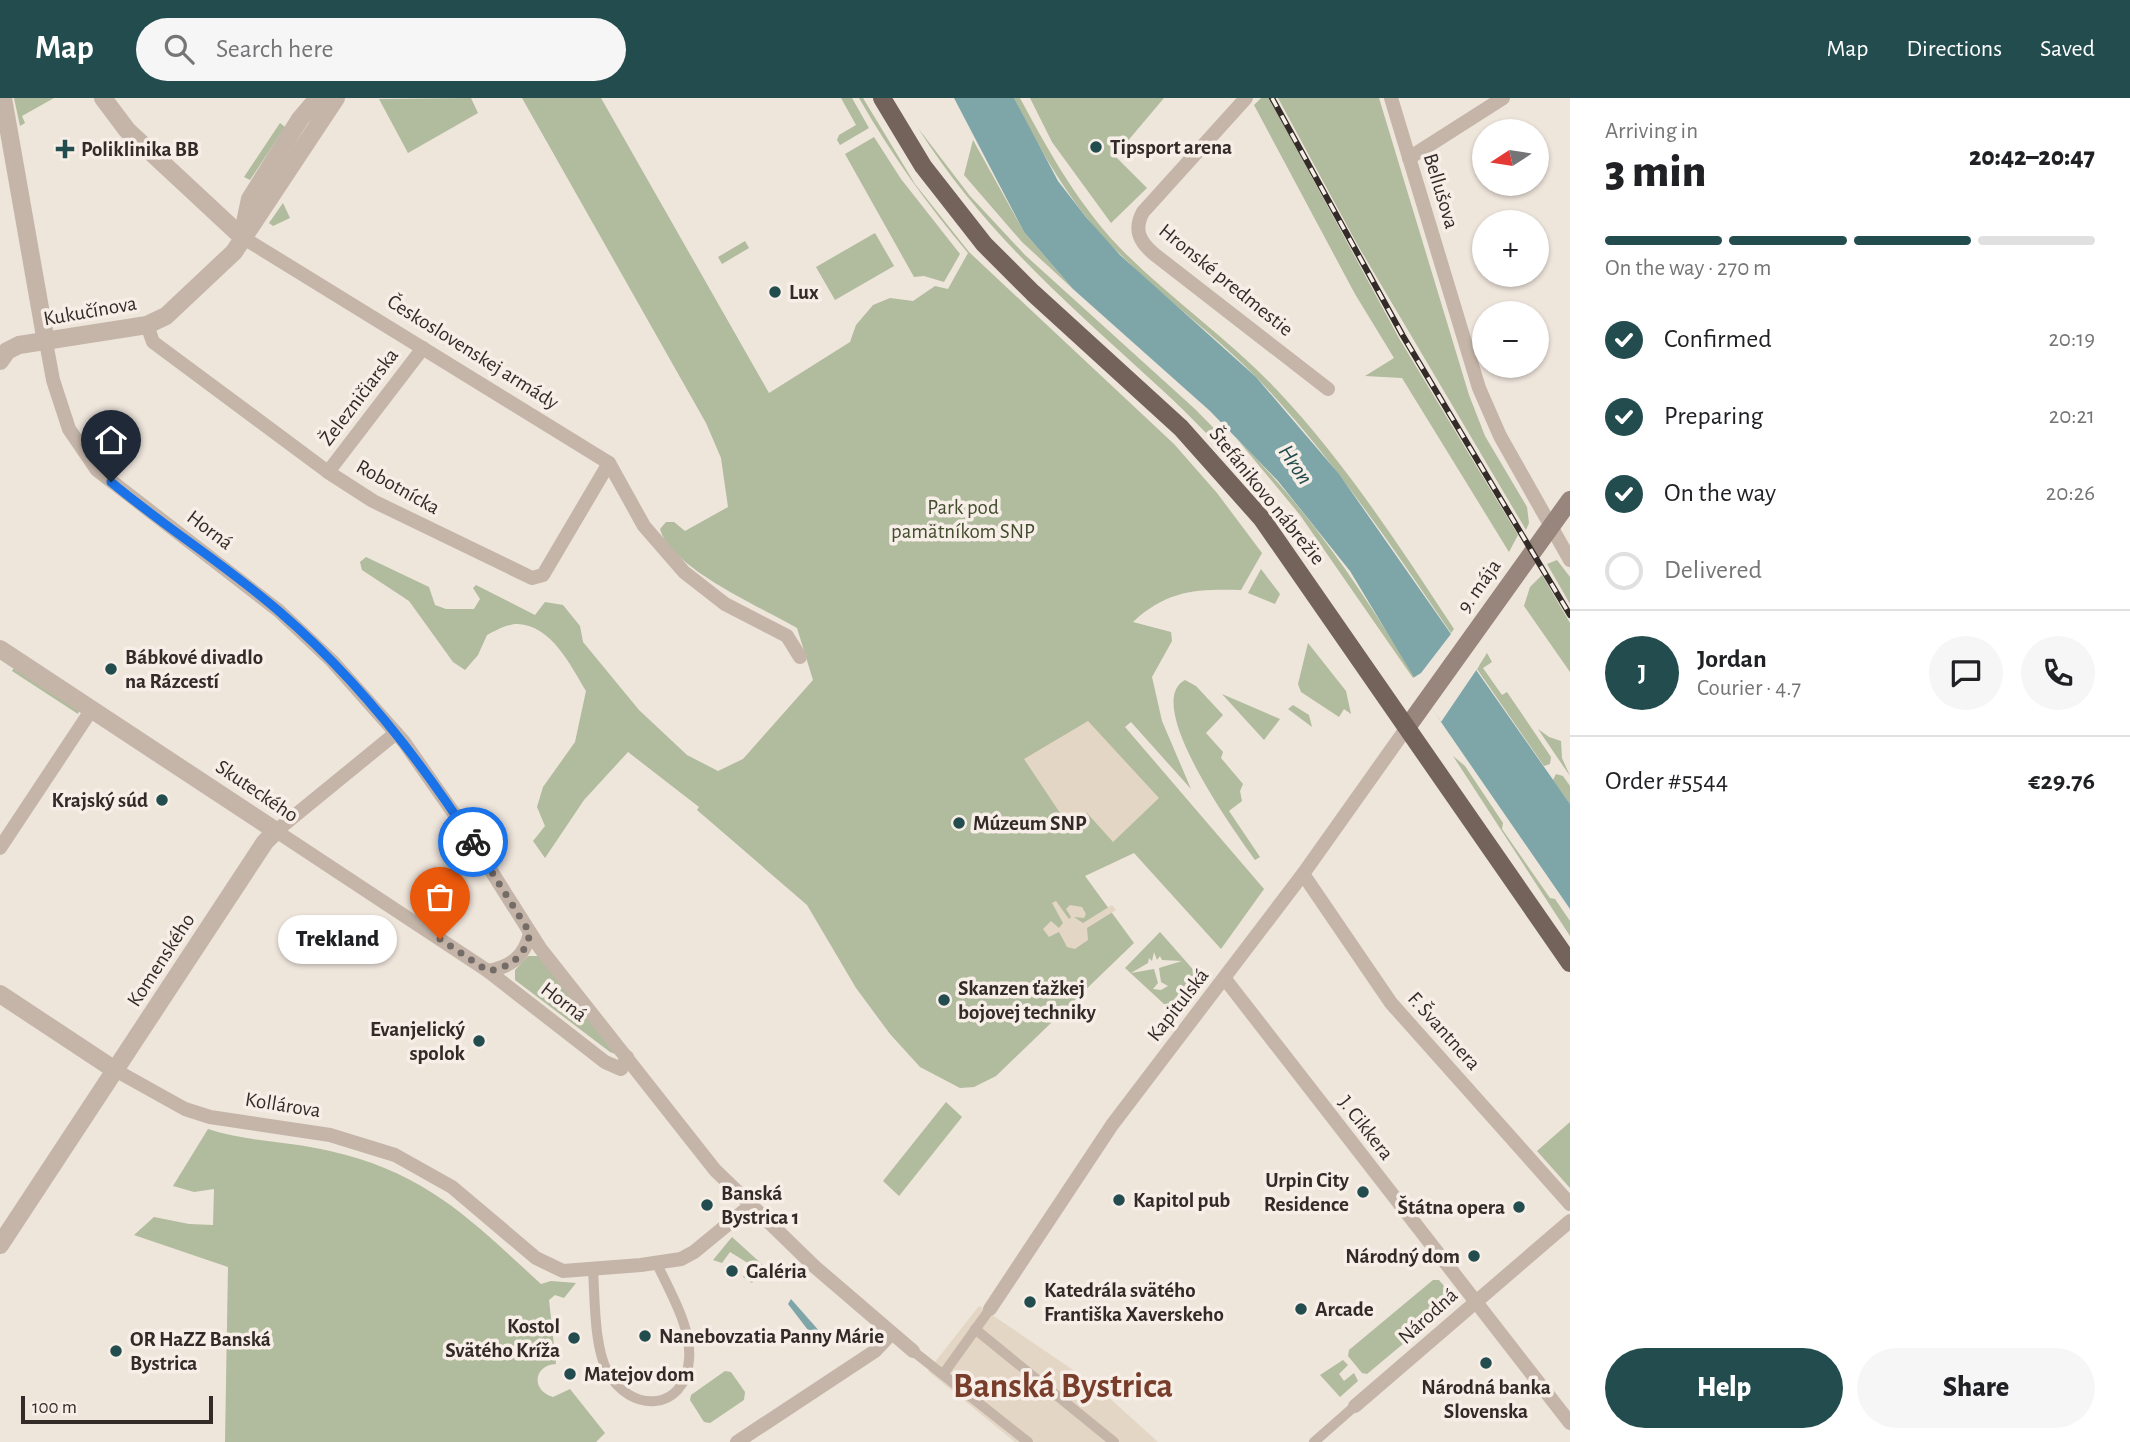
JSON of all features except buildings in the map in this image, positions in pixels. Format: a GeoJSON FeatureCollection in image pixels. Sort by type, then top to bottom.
{"type":"FeatureCollection","features":[{"type":"Feature","properties":{"kind":"main road","name":"Štefánikovo nábrežie"},"geometry":{"type":"LineString","coordinates":[[882,98],[934,182],[984,244],[1033,293],[1181,428],[1262,519],[1570,963]]}},
{"type":"Feature","properties":{"kind":"main road","name":"9. mája"},"geometry":{"type":"LineString","coordinates":[[1408,726],[1570,500]]}},
{"type":"Feature","properties":{"kind":"street","name":"Horná"},"geometry":{"type":"LineString","coordinates":[[3,98],[53,380],[69,429],[97,470],[279,611],[332,661],[396,733],[462,825],[530,933],[715,1170],[750,1206],[913,1351]]}},
{"type":"Feature","properties":{"kind":"street","name":"Československej armády"},"geometry":{"type":"LineString","coordinates":[[103,98],[127,130],[242,237],[609,463],[644,526],[684,572],[725,604],[787,636],[800,657]]}},
{"type":"Feature","properties":{"kind":"street"},"geometry":{"type":"LineString","coordinates":[[242,237],[250,198],[300,119],[317,103],[336,98]]}},
{"type":"Feature","properties":{"kind":"street","name":"Hronské predmestie"},"geometry":{"type":"LineString","coordinates":[[1246,98],[1143,212],[1137,227],[1139,237],[1154,254],[1328,388]]}},
{"type":"Feature","properties":{"kind":"street","name":"Bellušova"},"geometry":{"type":"LineString","coordinates":[[1391,98],[1479,388],[1500,436],[1550,526],[1568,551]]}},
{"type":"Feature","properties":{"kind":"street"},"geometry":{"type":"LineString","coordinates":[[1409,158],[1503,98]]}},
{"type":"Feature","properties":{"kind":"street","name":"Kukučínova"},"geometry":{"type":"LineString","coordinates":[[0,361],[12,348],[147,325],[166,316],[229,258],[317,103]]}},
{"type":"Feature","properties":{"kind":"street"},"geometry":{"type":"LineString","coordinates":[[215,212],[234,207],[250,198]]}},
{"type":"Feature","properties":{"kind":"street","name":"Robotnícka"},"geometry":{"type":"LineString","coordinates":[[147,325],[153,342],[328,472],[373,501],[532,578],[543,575],[609,463]]}},
{"type":"Feature","properties":{"kind":"street","name":"Železničiarska"},"geometry":{"type":"LineString","coordinates":[[328,472],[422,348]]}},
{"type":"Feature","properties":{"kind":"street","name":"Skuteckého"},"geometry":{"type":"LineString","coordinates":[[0,649],[488,971]]}},
{"type":"Feature","properties":{"kind":"street"},"geometry":{"type":"LineString","coordinates":[[0,848],[92,709]]}},
{"type":"Feature","properties":{"kind":"street","name":"Kapitulská"},"geometry":{"type":"LineString","coordinates":[[988,1311],[1112,1125],[1303,874],[1408,726]]}},
{"type":"Feature","properties":{"kind":"street","name":"Komenského"},"geometry":{"type":"LineString","coordinates":[[0,1245],[268,838],[396,733]]}},
{"type":"Feature","properties":{"kind":"street","name":"F. Švantnera"},"geometry":{"type":"LineString","coordinates":[[1303,874],[1391,1003],[1570,1204]]}},
{"type":"Feature","properties":{"kind":"street"},"geometry":{"type":"LineString","coordinates":[[488,971],[500,969],[515,960],[527,946],[530,933]]}},
{"type":"Feature","properties":{"kind":"street","name":"Horná"},"geometry":{"type":"LineString","coordinates":[[488,971],[605,1062],[621,1069],[627,1057]]}},
{"type":"Feature","properties":{"kind":"street","name":"J. Cikkera"},"geometry":{"type":"LineString","coordinates":[[1225,979],[1570,1423]]}},
{"type":"Feature","properties":{"kind":"street","name":"Kollárova"},"geometry":{"type":"LineString","coordinates":[[0,994],[163,1100],[210,1117],[331,1135],[395,1155],[452,1187],[553,1268],[593,1270]]}},
{"type":"Feature","properties":{"kind":"street"},"geometry":{"type":"LineString","coordinates":[[657,1264],[687,1336],[689,1361],[681,1385],[664,1400],[644,1403],[624,1391],[607,1370],[597,1331],[593,1270],[681,1259],[694,1252],[750,1206]]}},
{"type":"Feature","properties":{"kind":"street","name":"Národná"},"geometry":{"type":"LineString","coordinates":[[1314,1442],[1570,1221]]}},
{"type":"Feature","properties":{"kind":"street"},"geometry":{"type":"LineString","coordinates":[[944,1373],[988,1311]]}},
{"type":"Feature","properties":{"kind":"street"},"geometry":{"type":"LineString","coordinates":[[975,1329],[1114,1442]]}},
{"type":"Feature","properties":{"kind":"street"},"geometry":{"type":"LineString","coordinates":[[737,1442],[874,1351],[891,1334]]}},
{"type":"Feature","properties":{"kind":"street"},"geometry":{"type":"LineString","coordinates":[[913,1351],[1028,1442]]}},
{"type":"Feature","properties":{"kind":"green space"},"geometry":{"type":"Polygon","coordinates":[[[14,98],[54,98],[22,116],[25,123],[20,126],[14,98]]]}},
{"type":"Feature","properties":{"kind":"green space"},"geometry":{"type":"Polygon","coordinates":[[[471,98],[478,113],[408,153],[379,99],[471,98]]]}},
{"type":"Feature","properties":{"kind":"green space","name":"Park pod pamätníkom SNP"},"geometry":{"type":"Polygon","coordinates":[[[522,98],[601,98],[769,393],[850,342],[856,325],[873,305],[890,298],[913,301],[935,286],[948,289],[968,253],[924,197],[897,159],[859,98],[863,98],[915,184],[969,252],[1174,444],[1217,493],[1262,553],[1241,590],[1210,590],[1183,594],[1158,603],[1133,622],[1171,632],[1172,641],[1152,677],[1162,721],[1191,789],[1131,722],[1125,727],[1264,889],[1221,949],[1134,853],[1085,876],[1134,943],[996,1076],[974,1087],[960,1088],[920,1067],[890,1034],[856,988],[807,905],[697,810],[699,807],[628,752],[584,800],[545,858],[533,841],[545,826],[537,807],[543,787],[575,742],[586,691],[574,670],[559,648],[540,631],[530,626],[514,624],[487,635],[478,655],[465,670],[453,662],[409,601],[362,570],[360,562],[366,557],[429,587],[435,605],[446,609],[474,609],[480,599],[473,588],[476,585],[535,615],[545,602],[563,605],[580,626],[583,642],[639,710],[687,755],[718,771],[743,759],[813,680],[797,628],[720,586],[681,558],[667,544],[660,529],[666,522],[674,522],[685,531],[728,507],[721,458],[706,423],[522,98]]]}},
{"type":"Feature","properties":{"kind":"green space"},"geometry":{"type":"Polygon","coordinates":[[[841,98],[852,98],[869,128],[840,145],[837,140],[839,135],[856,125],[841,98]]]}},
{"type":"Feature","properties":{"kind":"green space"},"geometry":{"type":"Polygon","coordinates":[[[1014,98],[1020,98],[1081,201],[1111,238],[1145,272],[1259,372],[1326,446],[1413,567],[1454,629],[1451,633],[1360,502],[1286,409],[1225,348],[1138,271],[1089,220],[1048,161],[1014,98]]]}},
{"type":"Feature","properties":{"kind":"green space","name":"Tipsport arena"},"geometry":{"type":"Polygon","coordinates":[[[1030,98],[1164,98],[1115,156],[1147,188],[1111,223],[1052,142],[1030,98]]]}},
{"type":"Feature","properties":{"kind":"green space"},"geometry":{"type":"Polygon","coordinates":[[[1261,98],[1269,98],[1400,340],[1518,535],[1509,552],[1402,378],[1365,376],[1394,358],[1355,294],[1254,105],[1261,98]]]}},
{"type":"Feature","properties":{"kind":"green space"},"geometry":{"type":"Polygon","coordinates":[[[1278,98],[1379,98],[1469,395],[1485,436],[1527,507],[1529,523],[1526,530],[1357,244],[1278,98]]]}},
{"type":"Feature","properties":{"kind":"green space"},"geometry":{"type":"Polygon","coordinates":[[[280,123],[285,127],[250,180],[244,177],[280,123]]]}},
{"type":"Feature","properties":{"kind":"green space"},"geometry":{"type":"Polygon","coordinates":[[[918,128],[970,196],[1025,255],[1195,409],[1247,462],[1264,486],[1093,327],[1000,235],[944,166],[918,128]]]}},
{"type":"Feature","properties":{"kind":"green space"},"geometry":{"type":"Polygon","coordinates":[[[874,137],[901,179],[960,254],[944,282],[924,276],[914,277],[845,154],[874,137]]]}},
{"type":"Feature","properties":{"kind":"green space"},"geometry":{"type":"Polygon","coordinates":[[[973,140],[1024,232],[1073,289],[1022,242],[964,175],[973,140]]]}},
{"type":"Feature","properties":{"kind":"green space"},"geometry":{"type":"Polygon","coordinates":[[[283,203],[290,218],[273,226],[269,223],[283,203]]]}},
{"type":"Feature","properties":{"kind":"green space"},"geometry":{"type":"Polygon","coordinates":[[[875,233],[894,266],[835,300],[816,267],[875,233]]]}},
{"type":"Feature","properties":{"kind":"green space"},"geometry":{"type":"Polygon","coordinates":[[[745,241],[749,248],[722,264],[718,257],[745,241]]]}},
{"type":"Feature","properties":{"kind":"green space"},"geometry":{"type":"Polygon","coordinates":[[[1237,439],[1289,495],[1334,553],[1415,677],[1413,678],[1300,515],[1237,439]]]}},
{"type":"Feature","properties":{"kind":"green space"},"geometry":{"type":"Polygon","coordinates":[[[1557,560],[1570,577],[1570,604],[1547,564],[1557,560]]]}},
{"type":"Feature","properties":{"kind":"green space"},"geometry":{"type":"Polygon","coordinates":[[[1261,569],[1280,594],[1275,604],[1248,593],[1261,569]]]}},
{"type":"Feature","properties":{"kind":"green space"},"geometry":{"type":"Polygon","coordinates":[[[1542,575],[1570,623],[1570,672],[1524,606],[1530,587],[1542,575]]]}},
{"type":"Feature","properties":{"kind":"green space"},"geometry":{"type":"Polygon","coordinates":[[[1308,643],[1346,691],[1351,714],[1344,709],[1339,717],[1301,692],[1298,684],[1308,643]]]}},
{"type":"Feature","properties":{"kind":"green space"},"geometry":{"type":"Polygon","coordinates":[[[1487,653],[1492,662],[1483,668],[1502,695],[1507,692],[1551,757],[1550,764],[1544,766],[1477,669],[1487,653]]]}},
{"type":"Feature","properties":{"kind":"green space"},"geometry":{"type":"Polygon","coordinates":[[[15,666],[79,711],[78,714],[12,671],[15,666]]]}},
{"type":"Feature","properties":{"kind":"green space"},"geometry":{"type":"Polygon","coordinates":[[[1185,680],[1196,686],[1223,715],[1206,733],[1223,752],[1221,758],[1243,784],[1240,791],[1242,801],[1229,811],[1260,857],[1255,860],[1213,797],[1183,740],[1175,714],[1175,693],[1185,680]]]}},
{"type":"Feature","properties":{"kind":"green space"},"geometry":{"type":"Polygon","coordinates":[[[1222,694],[1280,719],[1264,740],[1222,694]]]}},
{"type":"Feature","properties":{"kind":"green space"},"geometry":{"type":"Polygon","coordinates":[[[1293,705],[1309,715],[1312,727],[1288,709],[1293,705]]]}},
{"type":"Feature","properties":{"kind":"green space"},"geometry":{"type":"Polygon","coordinates":[[[1538,729],[1561,741],[1562,758],[1570,776],[1538,729]]]}},
{"type":"Feature","properties":{"kind":"green space"},"geometry":{"type":"Polygon","coordinates":[[[1453,756],[1465,766],[1503,823],[1502,829],[1550,898],[1555,899],[1570,921],[1570,936],[1453,756]]]}},
{"type":"Feature","properties":{"kind":"green space"},"geometry":{"type":"Polygon","coordinates":[[[1556,774],[1563,776],[1570,786],[1570,804],[1553,780],[1556,774]]]}},
{"type":"Feature","properties":{"kind":"green space"},"geometry":{"type":"Polygon","coordinates":[[[1160,932],[1197,974],[1198,986],[1176,1015],[1125,968],[1160,932]],[[1154,952],[1152,961],[1149,958],[1148,963],[1131,973],[1154,969],[1158,983],[1153,989],[1161,990],[1168,986],[1161,982],[1159,968],[1182,961],[1162,960],[1160,956],[1157,960],[1154,952]]]}},
{"type":"Feature","properties":{"kind":"green space"},"geometry":{"type":"Polygon","coordinates":[[[528,956],[538,956],[618,1055],[610,1052],[515,980],[515,970],[528,956]]]}},
{"type":"Feature","properties":{"kind":"green space"},"geometry":{"type":"Polygon","coordinates":[[[946,1102],[962,1117],[899,1196],[883,1181],[946,1102]]]}},
{"type":"Feature","properties":{"kind":"green space"},"geometry":{"type":"Polygon","coordinates":[[[1570,1122],[1570,1188],[1537,1151],[1570,1122]]]}},
{"type":"Feature","properties":{"kind":"green space"},"geometry":{"type":"Polygon","coordinates":[[[208,1129],[238,1137],[330,1151],[394,1172],[446,1202],[541,1284],[551,1281],[576,1283],[564,1298],[555,1295],[549,1300],[556,1364],[548,1365],[539,1373],[538,1384],[546,1394],[553,1397],[570,1389],[605,1433],[596,1442],[225,1442],[228,1267],[134,1235],[154,1217],[189,1224],[213,1225],[214,1189],[194,1192],[173,1186],[208,1129]]]}},
{"type":"Feature","properties":{"kind":"green space"},"geometry":{"type":"Polygon","coordinates":[[[732,1237],[765,1267],[752,1283],[743,1277],[751,1265],[730,1252],[722,1263],[713,1260],[732,1237]]]}},
{"type":"Feature","properties":{"kind":"green space"},"geometry":{"type":"Polygon","coordinates":[[[1433,1280],[1439,1280],[1453,1297],[1452,1303],[1367,1374],[1362,1373],[1348,1356],[1349,1350],[1433,1280]]]}},
{"type":"Feature","properties":{"kind":"green space"},"geometry":{"type":"Polygon","coordinates":[[[1343,1360],[1348,1365],[1339,1374],[1344,1381],[1354,1373],[1358,1381],[1340,1397],[1320,1375],[1343,1360]]]}},
{"type":"Feature","properties":{"kind":"green space"},"geometry":{"type":"Polygon","coordinates":[[[725,1371],[731,1372],[745,1392],[744,1400],[710,1423],[704,1422],[690,1400],[691,1395],[725,1371]]]}},
{"type":"Feature","properties":{"kind":"shaded area"},"geometry":{"type":"Polygon","coordinates":[[[1088,721],[1159,798],[1113,842],[1087,813],[1068,825],[1024,759],[1088,721]]]}},
{"type":"Feature","properties":{"kind":"shaded area"},"geometry":{"type":"Polygon","coordinates":[[[1056,901],[1069,919],[1071,917],[1066,909],[1070,905],[1082,907],[1086,914],[1084,918],[1074,917],[1083,923],[1112,905],[1116,910],[1087,928],[1088,940],[1075,949],[1067,947],[1059,932],[1049,937],[1043,929],[1051,921],[1059,928],[1063,923],[1052,903],[1056,901]]]}},
{"type":"Feature","properties":{"kind":"shaded area"},"geometry":{"type":"Polygon","coordinates":[[[979,1306],[1095,1385],[1158,1442],[1015,1442],[928,1371],[979,1306]]]}},
{"type":"Feature","properties":{"kind":"water","name":"Hron"},"geometry":{"type":"Polygon","coordinates":[[[954,98],[1014,98],[1058,181],[1086,217],[1120,255],[1256,377],[1339,474],[1570,804],[1570,909],[1441,722],[1350,571],[1278,481],[1210,411],[1073,289],[1024,232],[954,98]]]}},
{"type":"Feature","properties":{"kind":"water"},"geometry":{"type":"Polygon","coordinates":[[[791,1299],[821,1333],[811,1334],[788,1304],[791,1299]]]}},
{"type":"Feature","properties":{"kind":"pier"},"geometry":{"type":"Polygon","coordinates":[[[1454,630],[1479,666],[1441,722],[1413,678],[1421,673],[1454,630]]]}},
{"type":"Feature","properties":{"kind":"railway"},"geometry":{"type":"LineString","coordinates":[[1272,98],[1403,336],[1570,615]]}},
{"type":"Feature","properties":{"kind":"way so far"},"geometry":{"type":"LineString","coordinates":[[440,939],[488,971],[512,963],[527,946],[530,933],[522,917],[473,842]]}},
{"type":"Feature","properties":{"kind":"place","name":"Tipsport arena"},"geometry":{"type":"Point","coordinates":[1096,147]}},
{"type":"Feature","properties":{"kind":"place","name":"Poliklinika BB"},"geometry":{"type":"Point","coordinates":[65,149]}},
{"type":"Feature","properties":{"kind":"place","name":"Lux"},"geometry":{"type":"Point","coordinates":[775,292]}},
{"type":"Feature","properties":{"kind":"place","name":"Bábkové divadlo na Rázcestí"},"geometry":{"type":"Point","coordinates":[111,669]}},
{"type":"Feature","properties":{"kind":"place","name":"Krajský súd"},"geometry":{"type":"Point","coordinates":[162,800]}},
{"type":"Feature","properties":{"kind":"place","name":"Múzeum SNP"},"geometry":{"type":"Point","coordinates":[959,823]}},
{"type":"Feature","properties":{"kind":"place","name":"Trekland"},"geometry":{"type":"Point","coordinates":[440,939]}},
{"type":"Feature","properties":{"kind":"place","name":"Skanzen ťažkej bojovej techniky"},"geometry":{"type":"Point","coordinates":[944,1000]}},
{"type":"Feature","properties":{"kind":"place","name":"Evanjelický spolok"},"geometry":{"type":"Point","coordinates":[479,1041]}},
{"type":"Feature","properties":{"kind":"place","name":"Urpin City Residence"},"geometry":{"type":"Point","coordinates":[1363,1192]}},
{"type":"Feature","properties":{"kind":"place","name":"Kapitol pub"},"geometry":{"type":"Point","coordinates":[1119,1200]}},
{"type":"Feature","properties":{"kind":"place","name":"Banská Bystrica 1"},"geometry":{"type":"Point","coordinates":[707,1205]}},
{"type":"Feature","properties":{"kind":"place","name":"Štátna opera"},"geometry":{"type":"Point","coordinates":[1519,1207]}},
{"type":"Feature","properties":{"kind":"place","name":"Národný dom"},"geometry":{"type":"Point","coordinates":[1474,1256]}},
{"type":"Feature","properties":{"kind":"place","name":"Galéria"},"geometry":{"type":"Point","coordinates":[732,1271]}},
{"type":"Feature","properties":{"kind":"place","name":"Katedrála svätého Františka Xaverskeho"},"geometry":{"type":"Point","coordinates":[1030,1302]}},
{"type":"Feature","properties":{"kind":"place","name":"Arcade"},"geometry":{"type":"Point","coordinates":[1301,1309]}},
{"type":"Feature","properties":{"kind":"place","name":"Nanebovzatia Panny Márie"},"geometry":{"type":"Point","coordinates":[645,1336]}},
{"type":"Feature","properties":{"kind":"place","name":"Kostol Svätého Kríža"},"geometry":{"type":"Point","coordinates":[574,1338]}},
{"type":"Feature","properties":{"kind":"place","name":"OR HaZZ Banská Bystrica"},"geometry":{"type":"Point","coordinates":[116,1351]}},
{"type":"Feature","properties":{"kind":"place","name":"Národná banka Slovenska"},"geometry":{"type":"Point","coordinates":[1486,1363]}},
{"type":"Feature","properties":{"kind":"place","name":"Matejov dom"},"geometry":{"type":"Point","coordinates":[570,1374]}},
{"type":"Feature","properties":{"kind":"district","name":"Banská Bystrica"},"geometry":{"type":"Point","coordinates":[1063,1386]}},
{"type":"Feature","properties":{"kind":"route"},"geometry":{"type":"LineString","coordinates":[[111,482],[279,611],[332,661],[404,742],[473,842]]}}]}
